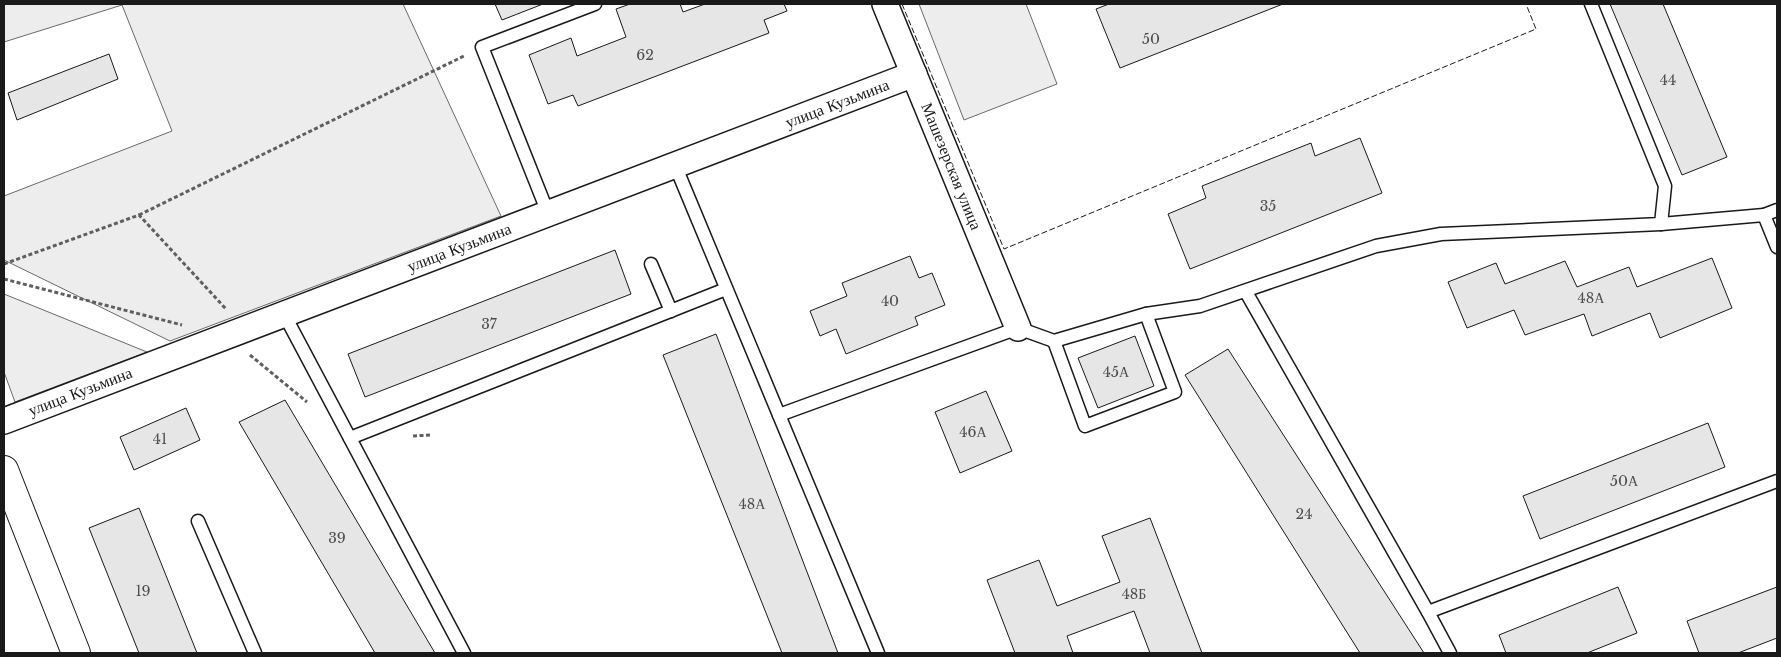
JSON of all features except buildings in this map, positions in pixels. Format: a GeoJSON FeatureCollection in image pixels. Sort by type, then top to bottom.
{"type":"FeatureCollection","features":[{"type":"Feature","properties":{"kind":"street","name":"Машезерская улица"},"geometry":{"type":"LineString","coordinates":[[885,4],[1018,328]]}},
{"type":"Feature","properties":{"kind":"street","name":"улица Кузьмина"},"geometry":{"type":"LineString","coordinates":[[4,420],[914,74]]}},
{"type":"Feature","properties":{"kind":"street"},"geometry":{"type":"LineString","coordinates":[[4,470],[76,653]]}},
{"type":"Feature","properties":{"kind":"lane"},"geometry":{"type":"LineString","coordinates":[[548,213],[482,47],[595,4]]}},
{"type":"Feature","properties":{"kind":"lane"},"geometry":{"type":"LineString","coordinates":[[1590,4],[1665,186],[1661,224]]}},
{"type":"Feature","properties":{"kind":"lane"},"geometry":{"type":"LineString","coordinates":[[675,165],[878,653]]}},
{"type":"Feature","properties":{"kind":"lane"},"geometry":{"type":"LineString","coordinates":[[779,416],[1018,328],[1054,341],[1146,314],[1200,306],[1246,292],[1376,246],[1441,234],[1661,224],[1764,215],[1777,210]]}},
{"type":"Feature","properties":{"kind":"lane"},"geometry":{"type":"LineString","coordinates":[[1764,215],[1777,247]]}},
{"type":"Feature","properties":{"kind":"lane"},"geometry":{"type":"LineString","coordinates":[[652,264],[671,311]]}},
{"type":"Feature","properties":{"kind":"lane"},"geometry":{"type":"LineString","coordinates":[[350,438],[726,289]]}},
{"type":"Feature","properties":{"kind":"lane"},"geometry":{"type":"LineString","coordinates":[[1246,292],[1450,653]]}},
{"type":"Feature","properties":{"kind":"lane"},"geometry":{"type":"LineString","coordinates":[[284,314],[464,653]]}},
{"type":"Feature","properties":{"kind":"lane"},"geometry":{"type":"LineString","coordinates":[[1054,341],[1085,426],[1175,392],[1146,314]]}},
{"type":"Feature","properties":{"kind":"lane"},"geometry":{"type":"LineString","coordinates":[[1428,612],[1777,481]]}},
{"type":"Feature","properties":{"kind":"lane"},"geometry":{"type":"LineString","coordinates":[[198,522],[255,653]]}},
{"type":"Feature","properties":{"kind":"path"},"geometry":{"type":"LineString","coordinates":[[4,264],[139,215],[482,47]]}},
{"type":"Feature","properties":{"kind":"path"},"geometry":{"type":"LineString","coordinates":[[139,215],[245,329]]}},
{"type":"Feature","properties":{"kind":"shaded area"},"geometry":{"type":"Polygon","coordinates":[[[4,4],[403,4],[501,216],[170,341],[4,260],[4,196],[172,131],[122,5],[4,42],[4,4]]]}},
{"type":"Feature","properties":{"kind":"shaded area"},"geometry":{"type":"Polygon","coordinates":[[[919,4],[1026,4],[1057,84],[964,120],[919,4]]]}},
{"type":"Feature","properties":{"kind":"shaded area"},"geometry":{"type":"Polygon","coordinates":[[[4,294],[147,352],[15,402],[4,372],[4,294]]]}},
{"type":"Feature","properties":{"kind":"fence"},"geometry":{"type":"LineString","coordinates":[[902,4],[1004,249],[1536,29],[1526,4]]}}]}
